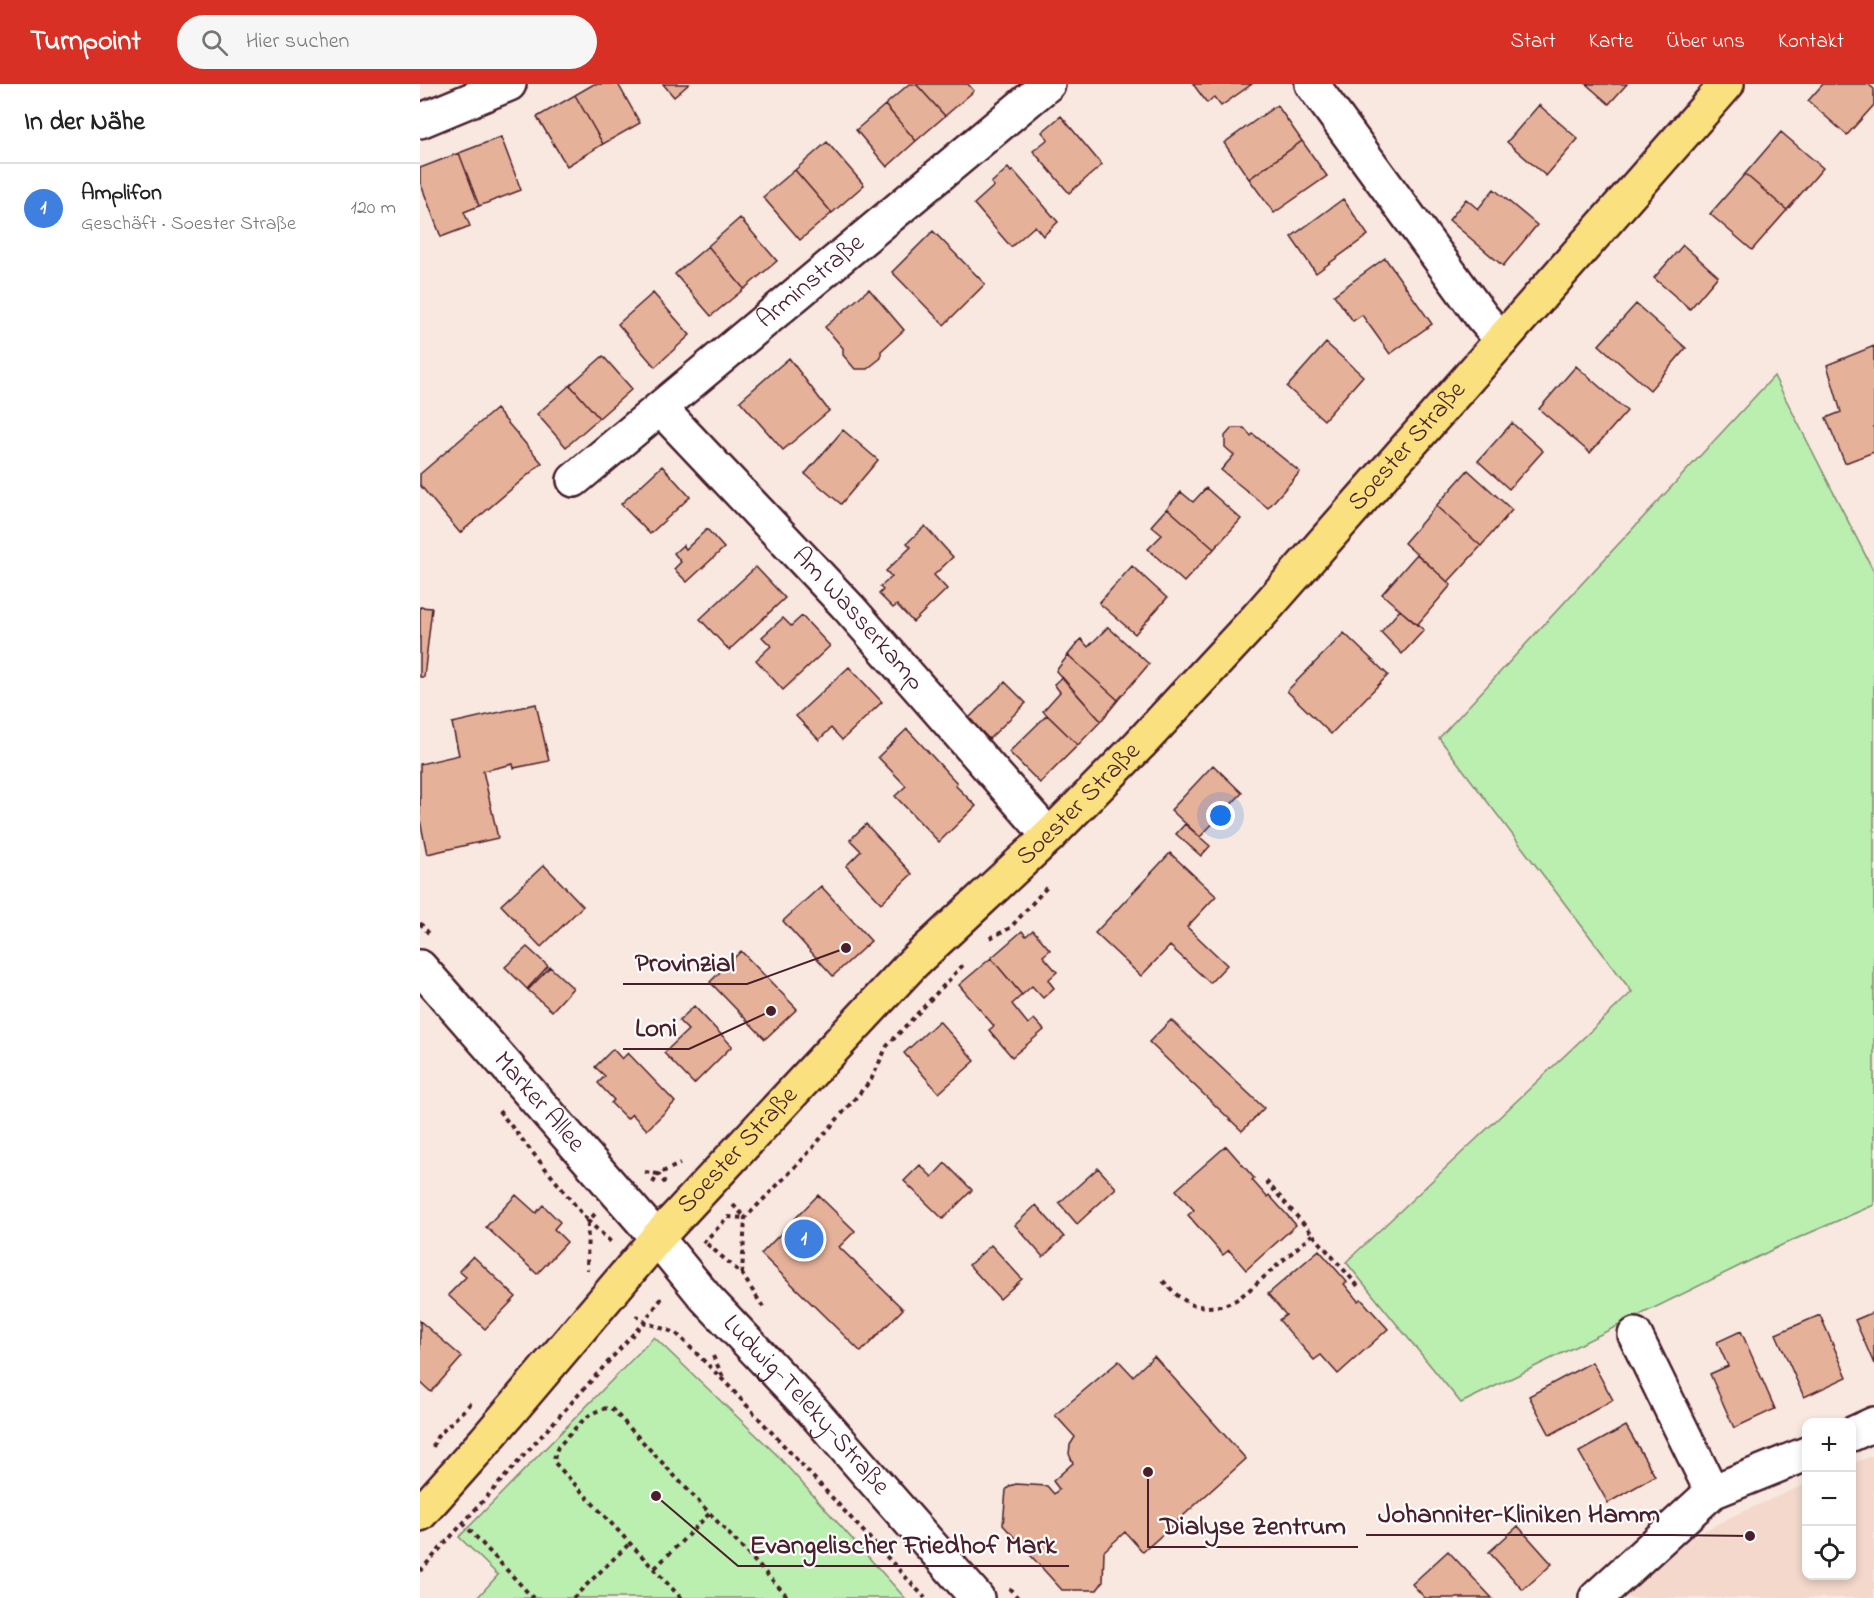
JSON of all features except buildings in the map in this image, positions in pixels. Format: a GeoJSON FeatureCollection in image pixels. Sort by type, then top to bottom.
{"type":"FeatureCollection","features":[{"type":"Feature","properties":{"kind":"main road","name":"Soester Straße"},"geometry":{"type":"LineString","coordinates":[[420,1514],[657,1238],[914,963],[1049,836],[1140,744],[1249,627],[1727,84]]}},
{"type":"Feature","properties":{"kind":"street"},"geometry":{"type":"LineString","coordinates":[[420,121],[509,84]]}},
{"type":"Feature","properties":{"kind":"street","name":"Arminstraße"},"geometry":{"type":"LineString","coordinates":[[574,480],[1048,84]]}},
{"type":"Feature","properties":{"kind":"street"},"geometry":{"type":"LineString","coordinates":[[1312,84],[1482,317],[1502,340]]}},
{"type":"Feature","properties":{"kind":"street","name":"Am Wasserkamp"},"geometry":{"type":"LineString","coordinates":[[661,409],[849,608],[1049,836]]}},
{"type":"Feature","properties":{"kind":"street","name":"Marker Allee"},"geometry":{"type":"LineString","coordinates":[[427,954],[657,1238]]}},
{"type":"Feature","properties":{"kind":"street","name":"Ludwig-Teleky-Straße"},"geometry":{"type":"LineString","coordinates":[[657,1238],[706,1298],[812,1410],[977,1598]]}},
{"type":"Feature","properties":{"kind":"street"},"geometry":{"type":"LineString","coordinates":[[1635,1335],[1712,1492]]}},
{"type":"Feature","properties":{"kind":"street"},"geometry":{"type":"LineString","coordinates":[[1856,1432],[1874,1425]]}},
{"type":"Feature","properties":{"kind":"street"},"geometry":{"type":"LineString","coordinates":[[1596,1598],[1712,1492],[1802,1456]]}},
{"type":"Feature","properties":{"kind":"path"},"geometry":{"type":"LineString","coordinates":[[420,923],[427,954]]}},
{"type":"Feature","properties":{"kind":"path"},"geometry":{"type":"LineString","coordinates":[[494,1105],[588,1221],[587,1274]]}},
{"type":"Feature","properties":{"kind":"path"},"geometry":{"type":"LineString","coordinates":[[639,1172],[658,1174],[687,1161]]}},
{"type":"Feature","properties":{"kind":"path"},"geometry":{"type":"LineString","coordinates":[[1266,1180],[1358,1286]]}},
{"type":"Feature","properties":{"kind":"path"},"geometry":{"type":"LineString","coordinates":[[742,1274],[745,1218]]}},
{"type":"Feature","properties":{"kind":"path"},"geometry":{"type":"LineString","coordinates":[[1163,1281],[1178,1296],[1192,1305],[1222,1306],[1248,1291],[1313,1234]]}},
{"type":"Feature","properties":{"kind":"path"},"geometry":{"type":"LineString","coordinates":[[420,1570],[644,1322],[676,1334],[693,1350],[925,1598]]}},
{"type":"Feature","properties":{"kind":"path"},"geometry":{"type":"LineString","coordinates":[[681,1598],[554,1462],[558,1447],[591,1413],[603,1408],[611,1408],[789,1598]]}},
{"type":"Feature","properties":{"kind":"path"},"geometry":{"type":"LineString","coordinates":[[655,1568],[710,1513]]}},
{"type":"Feature","properties":{"kind":"path"},"geometry":{"type":"LineString","coordinates":[[463,1523],[533,1598]]}},
{"type":"Feature","properties":{"kind":"path"},"geometry":{"type":"LineString","coordinates":[[573,1598],[631,1542]]}},
{"type":"Feature","properties":{"kind":"shaded area"},"geometry":{"type":"Polygon","coordinates":[[[1874,1455],[1874,1598],[1609,1598],[1655,1556],[1733,1516],[1802,1486],[1802,1580],[1856,1580],[1856,1462],[1874,1455]]]}},
{"type":"Feature","properties":{"kind":"green space"},"geometry":{"type":"Polygon","coordinates":[[[1774,376],[1874,572],[1874,1205],[1784,1244],[1461,1403],[1346,1262],[1632,992],[1439,738],[1774,376]]]}},
{"type":"Feature","properties":{"kind":"green space"},"geometry":{"type":"Polygon","coordinates":[[[654,1337],[777,1455],[905,1598],[477,1598],[498,1575],[459,1537],[654,1337]]]}},
{"type":"Feature","properties":{"kind":"place","name":"Provinzial"},"geometry":{"type":"Point","coordinates":[846,948]}},
{"type":"Feature","properties":{"kind":"place","name":"Loni"},"geometry":{"type":"Point","coordinates":[771,1011]}},
{"type":"Feature","properties":{"kind":"place","name":"Amplifon"},"geometry":{"type":"Point","coordinates":[804,1239]}},
{"type":"Feature","properties":{"kind":"place","name":"Dialyse Zentrum"},"geometry":{"type":"Point","coordinates":[1148,1472]}},
{"type":"Feature","properties":{"kind":"place","name":"Evangelischer Friedhof Mark"},"geometry":{"type":"Point","coordinates":[656,1496]}},
{"type":"Feature","properties":{"kind":"place","name":"Johanniter-Kliniken Hamm"},"geometry":{"type":"Point","coordinates":[1750,1536]}}]}
